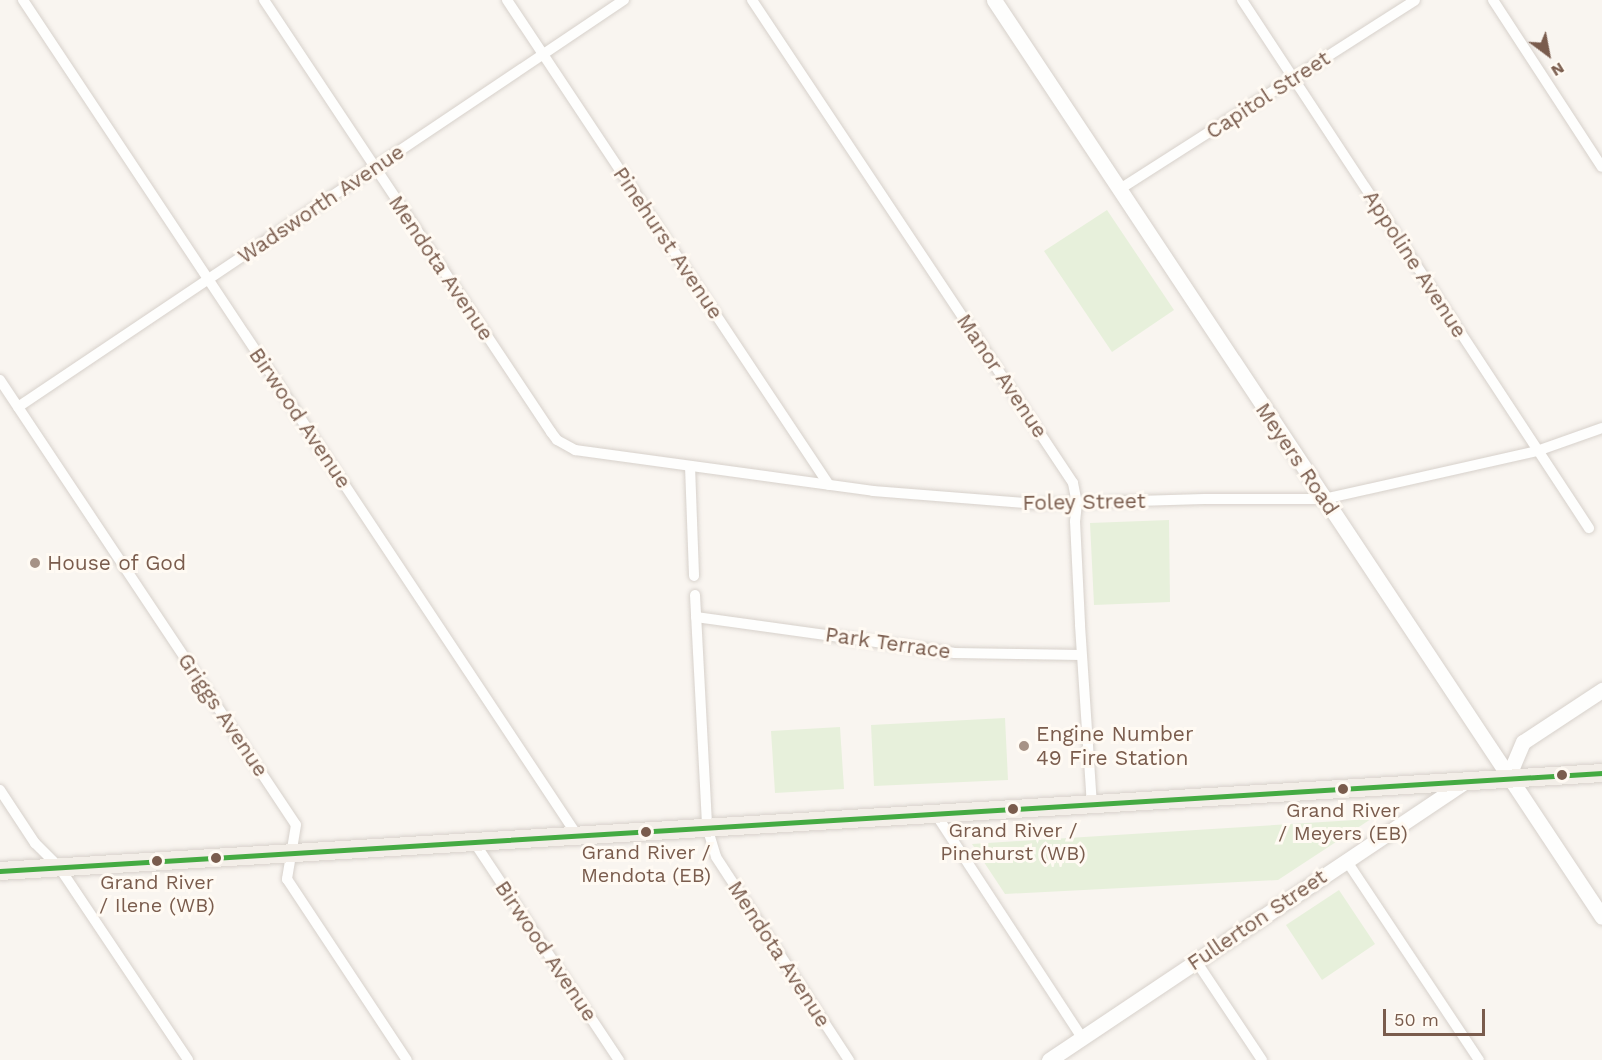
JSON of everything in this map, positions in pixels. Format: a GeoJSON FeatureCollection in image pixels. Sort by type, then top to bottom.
{"type":"FeatureCollection","features":[{"type":"Feature","properties":{"kind":"main road"},"geometry":{"type":"LineString","coordinates":[[0,871],[1602,773]]}},
{"type":"Feature","properties":{"kind":"street","name":"Birwood Avenue"},"geometry":{"type":"LineString","coordinates":[[23,0],[577,835]]}},
{"type":"Feature","properties":{"kind":"street","name":"Mendota Avenue"},"geometry":{"type":"LineString","coordinates":[[264,0],[550,432],[561,443]]}},
{"type":"Feature","properties":{"kind":"street","name":"Pinehurst Avenue"},"geometry":{"type":"LineString","coordinates":[[507,0],[829,485]]}},
{"type":"Feature","properties":{"kind":"street","name":"Wadsworth Avenue"},"geometry":{"type":"LineString","coordinates":[[18,407],[624,0]]}},
{"type":"Feature","properties":{"kind":"street","name":"Manor Avenue"},"geometry":{"type":"LineString","coordinates":[[752,0],[1073,483],[1077,503],[1075,521],[1081,655],[1092,804]]}},
{"type":"Feature","properties":{"kind":"street","name":"Meyers Road"},"geometry":{"type":"LineString","coordinates":[[994,0],[1602,917]]}},
{"type":"Feature","properties":{"kind":"street","name":"Appoline Avenue"},"geometry":{"type":"LineString","coordinates":[[1242,0],[1589,528]]}},
{"type":"Feature","properties":{"kind":"street","name":"Capitol Street"},"geometry":{"type":"LineString","coordinates":[[1120,189],[1415,0]]}},
{"type":"Feature","properties":{"kind":"street"},"geometry":{"type":"LineString","coordinates":[[1493,0],[1602,167]]}},
{"type":"Feature","properties":{"kind":"street","name":"Griggs Avenue"},"geometry":{"type":"LineString","coordinates":[[0,380],[296,825],[288,879],[406,1060]]}},
{"type":"Feature","properties":{"kind":"street","name":"Foley Street"},"geometry":{"type":"LineString","coordinates":[[561,443],[575,450],[829,485],[1037,504],[1204,499],[1324,499],[1537,451],[1602,428]]}},
{"type":"Feature","properties":{"kind":"street"},"geometry":{"type":"LineString","coordinates":[[690,466],[694,576]]}},
{"type":"Feature","properties":{"kind":"street","name":"Mendota Avenue"},"geometry":{"type":"LineString","coordinates":[[695,595],[707,827],[716,857],[849,1060]]}},
{"type":"Feature","properties":{"kind":"street","name":"Park Terrace"},"geometry":{"type":"LineString","coordinates":[[696,617],[954,653],[1081,655]]}},
{"type":"Feature","properties":{"kind":"street"},"geometry":{"type":"LineString","coordinates":[[1509,777],[1522,742],[1602,690]]}},
{"type":"Feature","properties":{"kind":"street","name":"Fullerton Street"},"geometry":{"type":"LineString","coordinates":[[1049,1060],[1466,781]]}},
{"type":"Feature","properties":{"kind":"street"},"geometry":{"type":"LineString","coordinates":[[0,790],[35,843],[59,867],[188,1060]]}},
{"type":"Feature","properties":{"kind":"street"},"geometry":{"type":"LineString","coordinates":[[936,813],[1082,1038]]}},
{"type":"Feature","properties":{"kind":"street","name":"Birwood Avenue"},"geometry":{"type":"LineString","coordinates":[[474,842],[619,1060]]}},
{"type":"Feature","properties":{"kind":"street"},"geometry":{"type":"LineString","coordinates":[[1346,860],[1479,1060]]}},
{"type":"Feature","properties":{"kind":"street"},"geometry":{"type":"LineString","coordinates":[[1196,961],[1262,1060]]}},
{"type":"Feature","properties":{"kind":"green space"},"geometry":{"type":"Polygon","coordinates":[[[1107,210],[1174,310],[1112,352],[1044,251],[1107,210]]]}},
{"type":"Feature","properties":{"kind":"green space"},"geometry":{"type":"Polygon","coordinates":[[[1169,520],[1170,602],[1094,605],[1090,523],[1169,520]]]}},
{"type":"Feature","properties":{"kind":"green space"},"geometry":{"type":"Polygon","coordinates":[[[1005,718],[1008,780],[874,786],[871,725],[1005,718]]]}},
{"type":"Feature","properties":{"kind":"green space"},"geometry":{"type":"Polygon","coordinates":[[[840,727],[844,789],[775,793],[771,731],[840,727]]]}},
{"type":"Feature","properties":{"kind":"green space"},"geometry":{"type":"Polygon","coordinates":[[[1371,819],[1278,880],[1005,894],[972,844],[1371,819]]]}},
{"type":"Feature","properties":{"kind":"green space"},"geometry":{"type":"Polygon","coordinates":[[[1339,890],[1375,944],[1322,980],[1286,925],[1339,890]]]}},
{"type":"Feature","properties":{"kind":"transit line"},"geometry":{"type":"LineString","coordinates":[[0,871],[1602,773]]}},
{"type":"Feature","properties":{"kind":"place","name":"House of God"},"geometry":{"type":"Point","coordinates":[35,563]}},
{"type":"Feature","properties":{"kind":"place","name":"Engine Number 49 Fire Station"},"geometry":{"type":"Point","coordinates":[1024,746]}},
{"type":"Feature","properties":{"kind":"place","name":"Grand River / Meyers (EB)"},"geometry":{"type":"Point","coordinates":[1343,789]}},
{"type":"Feature","properties":{"kind":"place","name":"Grand River / Pinehurst (WB)"},"geometry":{"type":"Point","coordinates":[1013,809]}},
{"type":"Feature","properties":{"kind":"place","name":"Grand River / Mendota (EB)"},"geometry":{"type":"Point","coordinates":[646,832]}},
{"type":"Feature","properties":{"kind":"place","name":"Grand River / Ilene (WB)"},"geometry":{"type":"Point","coordinates":[157,861]}}]}
